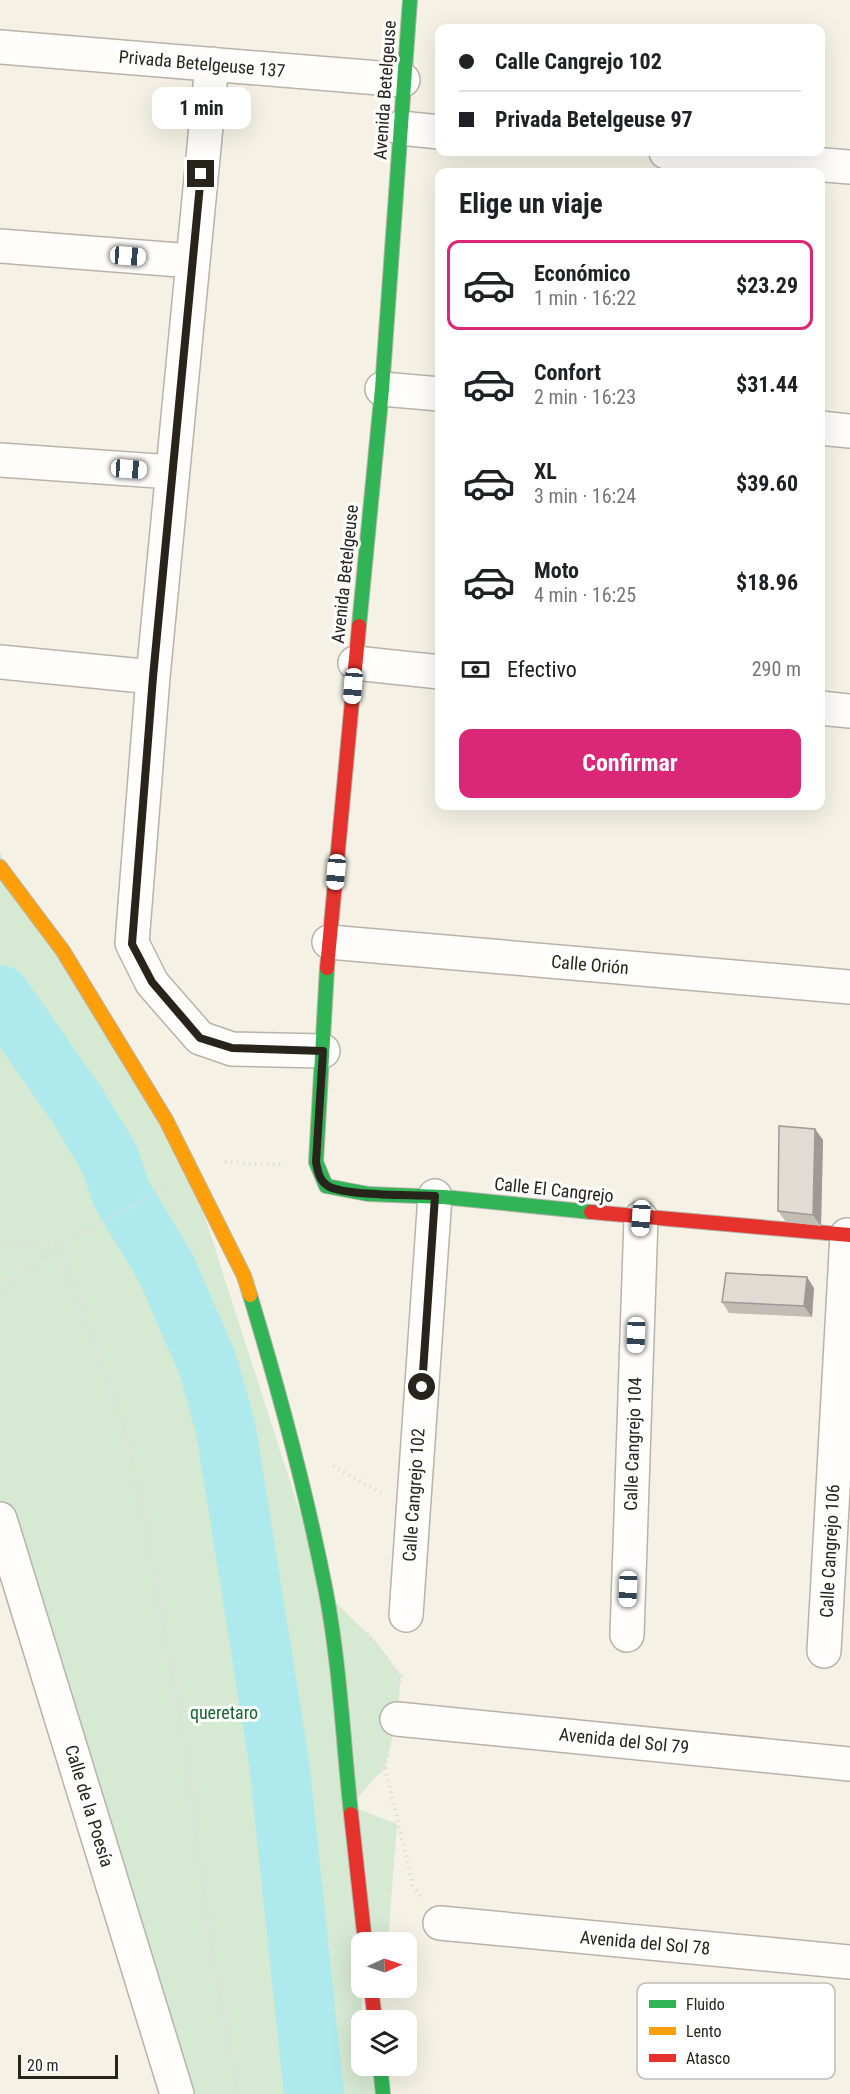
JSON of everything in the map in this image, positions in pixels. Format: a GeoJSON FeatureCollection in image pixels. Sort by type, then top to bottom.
{"type":"FeatureCollection","features":[{"type":"Feature","properties":{"kind":"street","name":"Avenida Betelgeuse"},"geometry":{"type":"LineString","coordinates":[[326,1186],[321,1179],[316,1162],[330,942],[382,389],[410,0]]}},
{"type":"Feature","properties":{"kind":"street","name":"Privada Betelgeuse 137"},"geometry":{"type":"LineString","coordinates":[[0,47],[403,80]]}},
{"type":"Feature","properties":{"kind":"street"},"geometry":{"type":"LineString","coordinates":[[212,64],[153,677],[132,944],[152,982],[200,1038],[232,1048],[323,1051]]}},
{"type":"Feature","properties":{"kind":"street"},"geometry":{"type":"LineString","coordinates":[[400,128],[435,132]]}},
{"type":"Feature","properties":{"kind":"street"},"geometry":{"type":"LineString","coordinates":[[715,156],[850,167]]}},
{"type":"Feature","properties":{"kind":"street"},"geometry":{"type":"LineString","coordinates":[[0,246],[192,261]]}},
{"type":"Feature","properties":{"kind":"street"},"geometry":{"type":"LineString","coordinates":[[382,389],[435,394]]}},
{"type":"Feature","properties":{"kind":"street"},"geometry":{"type":"LineString","coordinates":[[825,428],[850,431]]}},
{"type":"Feature","properties":{"kind":"street"},"geometry":{"type":"LineString","coordinates":[[0,460],[172,472]]}},
{"type":"Feature","properties":{"kind":"street"},"geometry":{"type":"LineString","coordinates":[[0,662],[153,677]]}},
{"type":"Feature","properties":{"kind":"street"},"geometry":{"type":"LineString","coordinates":[[355,663],[435,671]]}},
{"type":"Feature","properties":{"kind":"street"},"geometry":{"type":"LineString","coordinates":[[825,708],[850,711]]}},
{"type":"Feature","properties":{"kind":"street"},"geometry":{"type":"LineString","coordinates":[[0,867],[63,951],[166,1120],[244,1276],[291,1432],[326,1593],[340,1684],[364,1932]]}},
{"type":"Feature","properties":{"kind":"street","name":"Calle Orión"},"geometry":{"type":"LineString","coordinates":[[330,942],[850,987]]}},
{"type":"Feature","properties":{"kind":"street","name":"Calle El Cangrejo"},"geometry":{"type":"LineString","coordinates":[[326,1186],[346,1191],[435,1196],[641,1218],[849,1235]]}},
{"type":"Feature","properties":{"kind":"street","name":"Calle Cangrejo 102"},"geometry":{"type":"LineString","coordinates":[[406,1615],[435,1196]]}},
{"type":"Feature","properties":{"kind":"street","name":"Calle Cangrejo 104"},"geometry":{"type":"LineString","coordinates":[[627,1635],[641,1218]]}},
{"type":"Feature","properties":{"kind":"street","name":"Calle Cangrejo 106"},"geometry":{"type":"LineString","coordinates":[[824,1651],[849,1235]]}},
{"type":"Feature","properties":{"kind":"street","name":"Calle de la Poesía"},"geometry":{"type":"LineString","coordinates":[[0,1519],[170,2092]]}},
{"type":"Feature","properties":{"kind":"street","name":"Avenida del Sol 79"},"geometry":{"type":"LineString","coordinates":[[397,1719],[850,1764]]}},
{"type":"Feature","properties":{"kind":"street","name":"Avenida del Sol 78"},"geometry":{"type":"LineString","coordinates":[[440,1923],[850,1962]]}},
{"type":"Feature","properties":{"kind":"street"},"geometry":{"type":"LineString","coordinates":[[381,2076],[383,2094]]}},
{"type":"Feature","properties":{"kind":"path"},"geometry":{"type":"LineString","coordinates":[[190,1171],[231,1161],[290,1166],[316,1162]]}},
{"type":"Feature","properties":{"kind":"path"},"geometry":{"type":"LineString","coordinates":[[0,1292],[58,1245],[129,1208],[166,1185]]}},
{"type":"Feature","properties":{"kind":"path"},"geometry":{"type":"LineString","coordinates":[[0,1242],[58,1245]]}},
{"type":"Feature","properties":{"kind":"path"},"geometry":{"type":"LineString","coordinates":[[58,1245],[129,1442],[185,1743],[212,1952],[238,2094]]}},
{"type":"Feature","properties":{"kind":"path"},"geometry":{"type":"LineString","coordinates":[[291,1432],[327,1463],[381,1493],[411,1526]]}},
{"type":"Feature","properties":{"kind":"path"},"geometry":{"type":"LineString","coordinates":[[326,1593],[377,1642],[400,1676],[397,1719]]}},
{"type":"Feature","properties":{"kind":"path"},"geometry":{"type":"LineString","coordinates":[[385,1767],[413,1886],[440,1923]]}},
{"type":"Feature","properties":{"kind":"green space","name":"queretaro"},"geometry":{"type":"Polygon","coordinates":[[[0,853],[190,1171],[326,1593],[377,1643],[401,1676],[397,1719],[385,1767],[350,1806],[397,1824],[389,1932],[351,1932],[351,1998],[362,1998],[362,2010],[351,2010],[351,2076],[378,2076],[377,2094],[176,2094],[0,1519],[0,853]]]}},
{"type":"Feature","properties":{"kind":"building"},"geometry":{"type":"Polygon","coordinates":[[[779,1126],[815,1129],[813,1215],[778,1211],[779,1126]]]}},
{"type":"Feature","properties":{"kind":"building"},"geometry":{"type":"Polygon","coordinates":[[[726,1273],[807,1277],[804,1306],[722,1302],[726,1273]]]}},
{"type":"Feature","properties":{"kind":"waterway"},"geometry":{"type":"LineString","coordinates":[[0,995],[77,1105],[109,1158],[122,1195],[166,1268],[208,1365],[226,1430],[279,1762],[314,2094]]}},
{"type":"Feature","properties":{"kind":"traffic: fast"},"geometry":{"type":"LineString","coordinates":[[359,626],[382,389],[410,0]]}},
{"type":"Feature","properties":{"kind":"traffic: fast"},"geometry":{"type":"LineString","coordinates":[[327,968],[316,1162],[326,1186],[368,1194],[443,1197],[591,1212]]}},
{"type":"Feature","properties":{"kind":"traffic: fast"},"geometry":{"type":"LineString","coordinates":[[250,1295],[292,1442],[326,1592],[338,1675],[351,1814]]}},
{"type":"Feature","properties":{"kind":"traffic: fast"},"geometry":{"type":"LineString","coordinates":[[381,2076],[383,2094]]}},
{"type":"Feature","properties":{"kind":"traffic: slow"},"geometry":{"type":"LineString","coordinates":[[0,867],[63,951],[166,1120],[244,1276],[250,1295]]}},
{"type":"Feature","properties":{"kind":"traffic: jam"},"geometry":{"type":"LineString","coordinates":[[327,968],[359,626]]}},
{"type":"Feature","properties":{"kind":"traffic: jam"},"geometry":{"type":"LineString","coordinates":[[591,1212],[850,1235]]}},
{"type":"Feature","properties":{"kind":"traffic: jam"},"geometry":{"type":"LineString","coordinates":[[351,1814],[364,1932]]}},
{"type":"Feature","properties":{"kind":"traffic: jam"},"geometry":{"type":"LineString","coordinates":[[372,1998],[374,2010]]}},
{"type":"Feature","properties":{"kind":"route"},"geometry":{"type":"LineString","coordinates":[[201,174],[153,677],[132,944],[152,982],[200,1038],[232,1048],[323,1051],[316,1162],[318,1172],[326,1186],[346,1191],[435,1196],[422,1387]]}}]}
